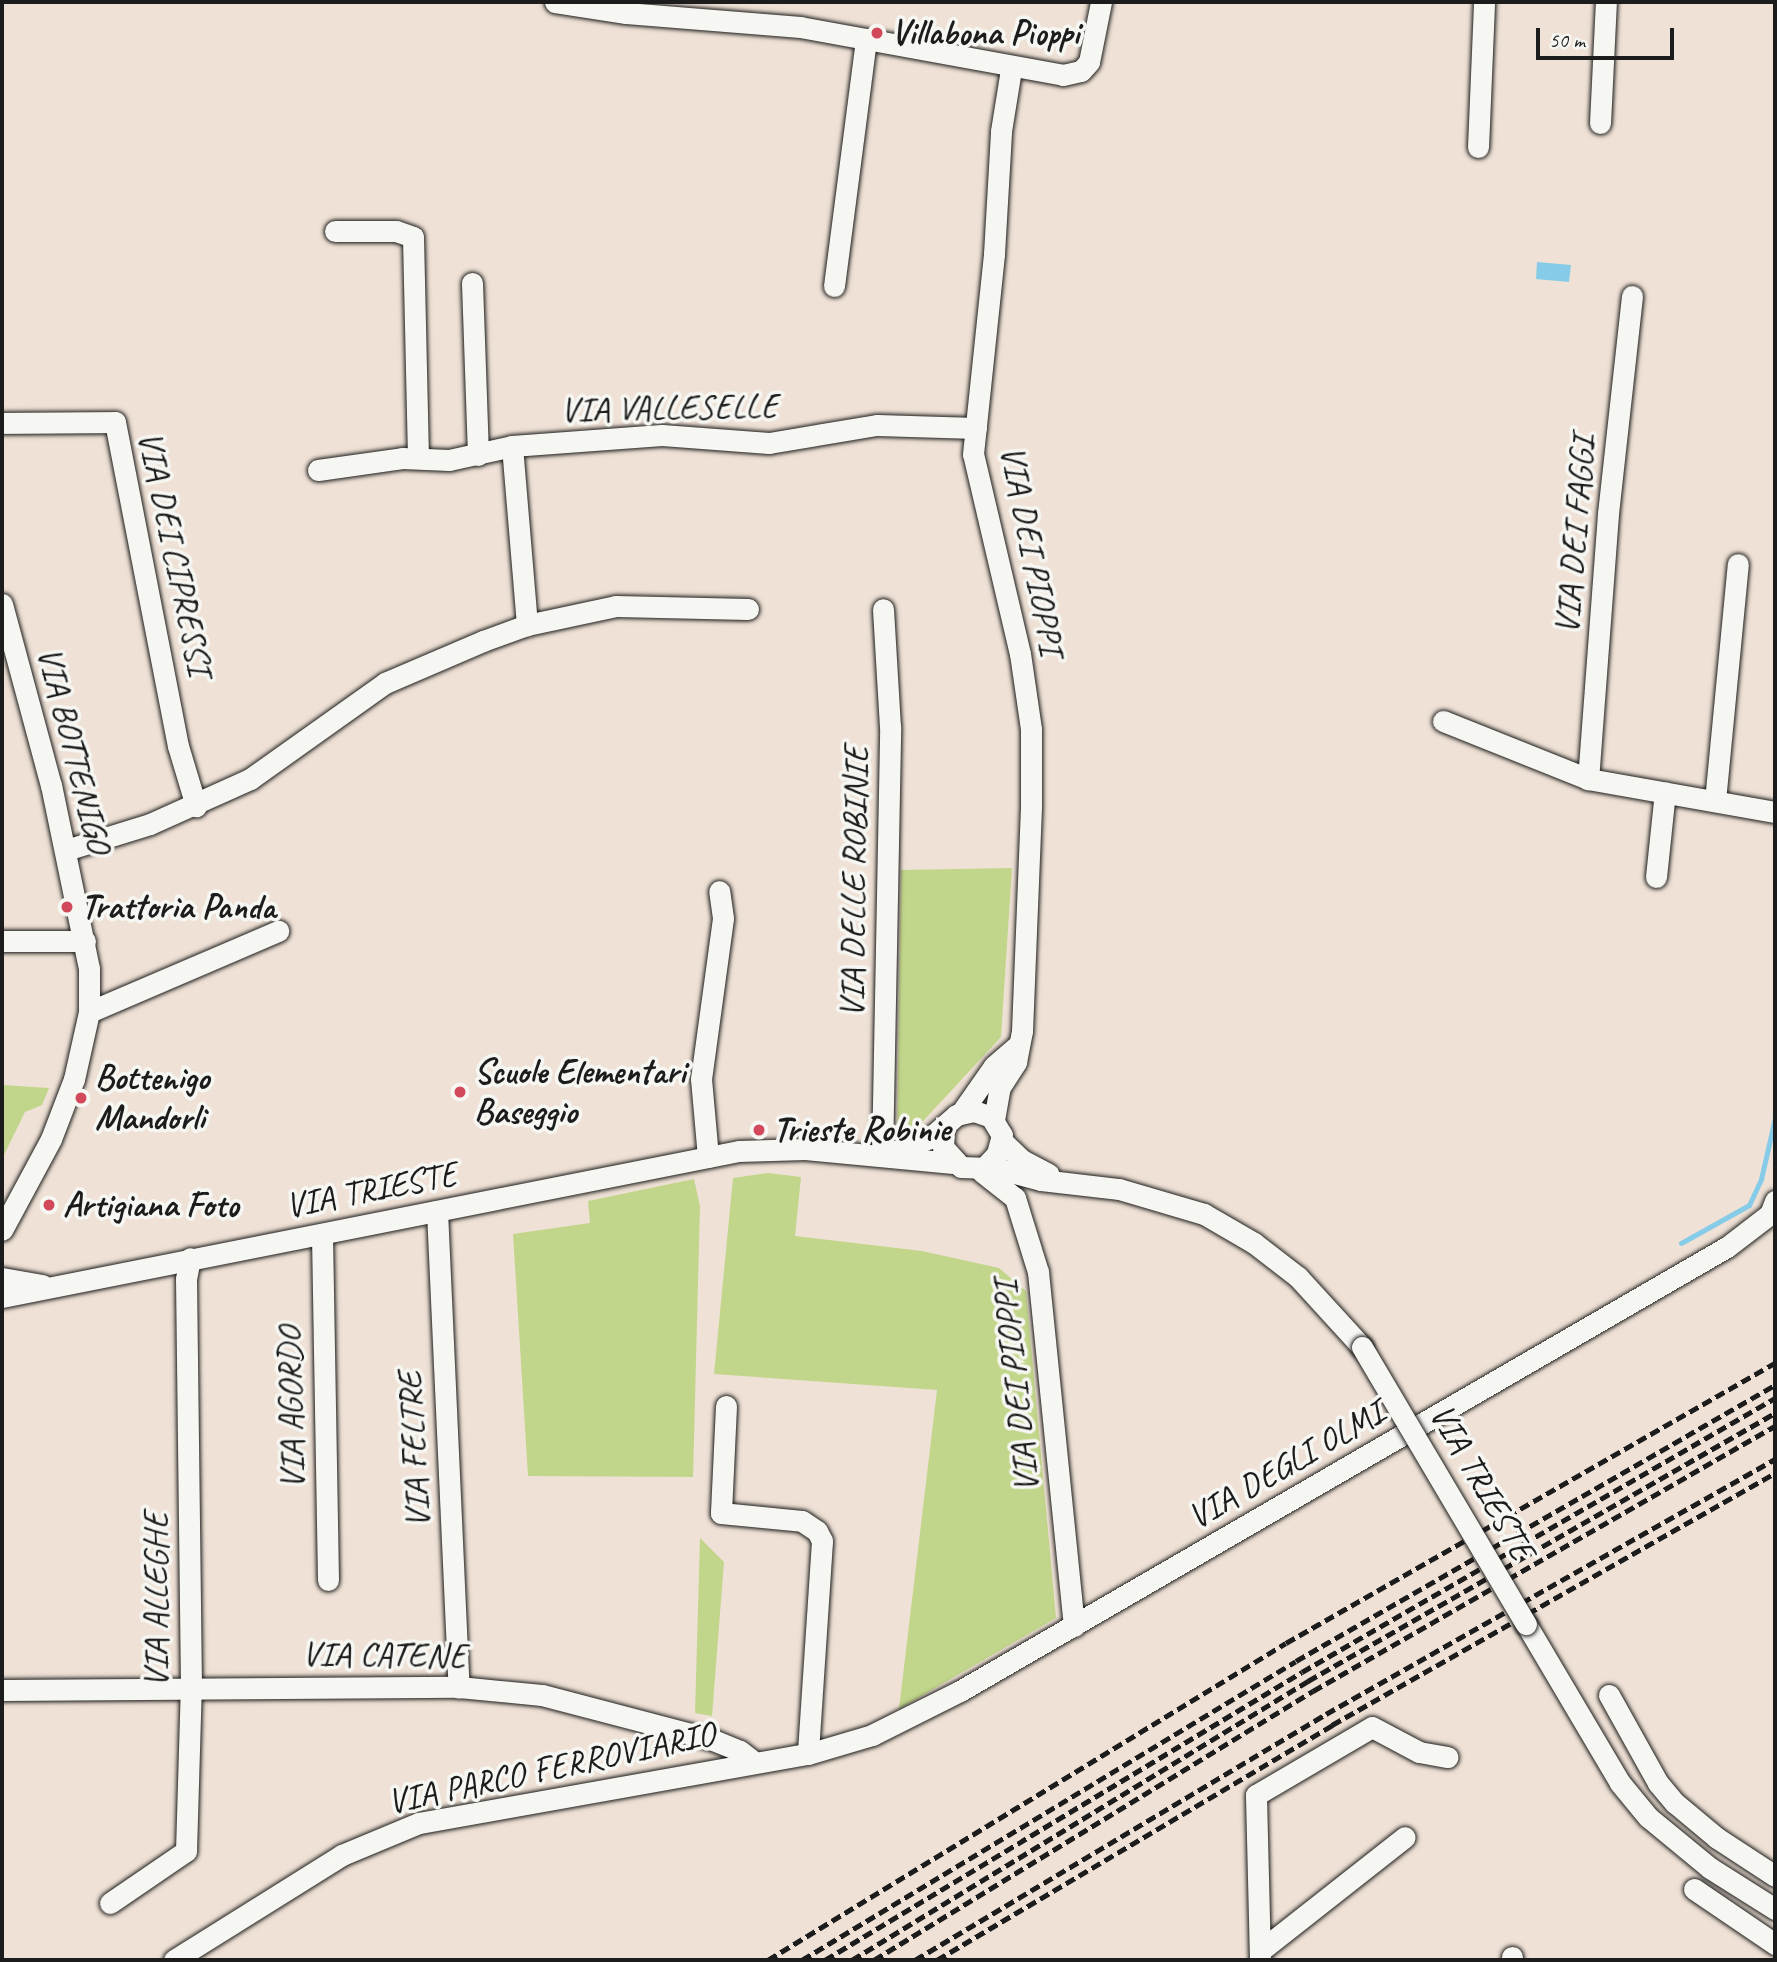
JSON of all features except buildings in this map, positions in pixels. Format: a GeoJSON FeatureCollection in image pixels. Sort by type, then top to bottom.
{"type":"FeatureCollection","features":[{"type":"Feature","properties":{"kind":"street"},"geometry":{"type":"LineString","coordinates":[[555,2],[626,13],[789,26],[1011,69],[1063,75],[1081,71],[1096,41],[1101,2]]}},
{"type":"Feature","properties":{"kind":"street"},"geometry":{"type":"LineString","coordinates":[[1478,147],[1484,2]]}},
{"type":"Feature","properties":{"kind":"street"},"geometry":{"type":"LineString","coordinates":[[1601,123],[1606,2]]}},
{"type":"Feature","properties":{"kind":"street"},"geometry":{"type":"LineString","coordinates":[[834,286],[866,39]]}},
{"type":"Feature","properties":{"kind":"street","name":"VIA DEI PIOPPI"},"geometry":{"type":"LineString","coordinates":[[998,1130],[1000,1087],[1016,1062],[1019,1044],[1031,729],[1020,654],[980,493],[973,454],[994,254],[1001,131],[1011,69]]}},
{"type":"Feature","properties":{"kind":"street"},"geometry":{"type":"LineString","coordinates":[[335,231],[396,231],[413,237],[418,458]]}},
{"type":"Feature","properties":{"kind":"street"},"geometry":{"type":"LineString","coordinates":[[471,283],[478,455]]}},
{"type":"Feature","properties":{"kind":"street","name":"VIA DEI FAGGI"},"geometry":{"type":"LineString","coordinates":[[1588,779],[1608,514],[1632,296]]}},
{"type":"Feature","properties":{"kind":"street","name":"VIA DEI CIPRESSI"},"geometry":{"type":"LineString","coordinates":[[2,424],[115,422],[178,746],[196,806]]}},
{"type":"Feature","properties":{"kind":"street","name":"VIA VALLESELLE"},"geometry":{"type":"LineString","coordinates":[[527,625],[512,446],[662,435],[769,443],[877,425],[976,428]]}},
{"type":"Feature","properties":{"kind":"street"},"geometry":{"type":"LineString","coordinates":[[318,470],[418,458],[449,460],[512,446]]}},
{"type":"Feature","properties":{"kind":"street"},"geometry":{"type":"LineString","coordinates":[[1715,801],[1738,564]]}},
{"type":"Feature","properties":{"kind":"street","name":"VIA BOTTENIGO"},"geometry":{"type":"LineString","coordinates":[[2,604],[66,850],[85,941],[89,1013],[74,1079],[51,1139],[2,1230]]}},
{"type":"Feature","properties":{"kind":"street"},"geometry":{"type":"LineString","coordinates":[[66,850],[196,806],[250,779],[385,683],[527,625],[616,606],[748,609]]}},
{"type":"Feature","properties":{"kind":"street","name":"VIA DELLE ROBINIE"},"geometry":{"type":"LineString","coordinates":[[882,1156],[891,727],[883,609]]}},
{"type":"Feature","properties":{"kind":"street"},"geometry":{"type":"LineString","coordinates":[[1443,721],[1588,779],[1775,812]]}},
{"type":"Feature","properties":{"kind":"street"},"geometry":{"type":"LineString","coordinates":[[1656,877],[1665,792]]}},
{"type":"Feature","properties":{"kind":"street"},"geometry":{"type":"LineString","coordinates":[[708,1157],[701,1079],[723,918],[719,891]]}},
{"type":"Feature","properties":{"kind":"street"},"geometry":{"type":"LineString","coordinates":[[89,1013],[278,932]]}},
{"type":"Feature","properties":{"kind":"street"},"geometry":{"type":"LineString","coordinates":[[2,942],[85,941]]}},
{"type":"Feature","properties":{"kind":"street"},"geometry":{"type":"LineString","coordinates":[[961,1113],[994,1066],[1019,1044]]}},
{"type":"Feature","properties":{"kind":"street","name":"VIA TRIESTE"},"geometry":{"type":"LineString","coordinates":[[882,1156],[944,1129],[961,1113],[974,1111],[998,1130],[1021,1160],[1042,1175]]}},
{"type":"Feature","properties":{"kind":"street"},"geometry":{"type":"LineString","coordinates":[[944,1129],[943,1147],[970,1166],[997,1154],[998,1130]]}},
{"type":"Feature","properties":{"kind":"street","name":"VIA TRIESTE"},"geometry":{"type":"LineString","coordinates":[[2,1297],[190,1258],[322,1236],[708,1157],[765,1148],[882,1156],[1042,1175],[1119,1189],[1205,1214],[1254,1243],[1298,1277],[1362,1347],[1606,1760],[1641,1808],[1674,1842],[1775,1909]]}},
{"type":"Feature","properties":{"kind":"street","name":"VIA DEI PIOPPI"},"geometry":{"type":"LineString","coordinates":[[970,1166],[997,1180],[1015,1198],[1038,1272],[1074,1626]]}},
{"type":"Feature","properties":{"kind":"street","name":"VIA DEGLI OLMI"},"geometry":{"type":"LineString","coordinates":[[1074,1626],[1727,1247],[1770,1214],[1775,1201]]}},
{"type":"Feature","properties":{"kind":"street","name":"VIA FELTRE"},"geometry":{"type":"LineString","coordinates":[[437,1211],[460,1687]]}},
{"type":"Feature","properties":{"kind":"street","name":"VIA AGORDO"},"geometry":{"type":"LineString","coordinates":[[322,1236],[328,1580]]}},
{"type":"Feature","properties":{"kind":"street","name":"VIA ALLEGHE"},"geometry":{"type":"LineString","coordinates":[[110,1903],[186,1851],[191,1687],[187,1293],[190,1258]]}},
{"type":"Feature","properties":{"kind":"street","name":"VIA TRIESTE"},"geometry":{"type":"LineString","coordinates":[[2,1278],[48,1286]]}},
{"type":"Feature","properties":{"kind":"street"},"geometry":{"type":"LineString","coordinates":[[726,1406],[721,1513],[802,1521],[817,1531],[822,1541],[808,1754]]}},
{"type":"Feature","properties":{"kind":"street","name":"VIA PARCO FERROVIARIO"},"geometry":{"type":"LineString","coordinates":[[174,1960],[342,1855],[383,1835],[419,1823],[753,1761],[808,1754],[872,1735],[1074,1626]]}},
{"type":"Feature","properties":{"kind":"street","name":"VIA CATENE"},"geometry":{"type":"LineString","coordinates":[[2,1690],[460,1687],[542,1695],[713,1740],[740,1751],[753,1761]]}},
{"type":"Feature","properties":{"kind":"street"},"geometry":{"type":"LineString","coordinates":[[1609,1695],[1658,1783],[1675,1803],[1717,1838],[1775,1876]]}},
{"type":"Feature","properties":{"kind":"street"},"geometry":{"type":"LineString","coordinates":[[1260,1956],[1256,1795],[1372,1727],[1419,1752],[1448,1757]]}},
{"type":"Feature","properties":{"kind":"street"},"geometry":{"type":"LineString","coordinates":[[1260,1956],[1405,1837]]}},
{"type":"Feature","properties":{"kind":"street"},"geometry":{"type":"LineString","coordinates":[[1694,1889],[1775,1944]]}},
{"type":"Feature","properties":{"kind":"green space"},"geometry":{"type":"Polygon","coordinates":[[[1012,868],[1001,1037],[925,1119],[910,1132],[897,1134],[901,870],[1012,868]]]}},
{"type":"Feature","properties":{"kind":"green space"},"geometry":{"type":"Polygon","coordinates":[[[2,1085],[49,1088],[42,1105],[25,1112],[2,1159],[2,1085]]]}},
{"type":"Feature","properties":{"kind":"green space"},"geometry":{"type":"Polygon","coordinates":[[[768,1173],[801,1177],[795,1236],[922,1251],[999,1268],[1026,1291],[1056,1618],[899,1709],[937,1390],[714,1374],[733,1178],[768,1173]]]}},
{"type":"Feature","properties":{"kind":"green space"},"geometry":{"type":"Polygon","coordinates":[[[694,1179],[700,1206],[693,1477],[528,1476],[513,1234],[590,1223],[588,1201],[694,1179]]]}},
{"type":"Feature","properties":{"kind":"green space"},"geometry":{"type":"Polygon","coordinates":[[[700,1538],[724,1562],[712,1716],[695,1713],[700,1538]]]}},
{"type":"Feature","properties":{"kind":"water"},"geometry":{"type":"Polygon","coordinates":[[[1537,262],[1571,265],[1569,282],[1536,279],[1537,262]]]}},
{"type":"Feature","properties":{"kind":"waterway"},"geometry":{"type":"LineString","coordinates":[[1681,1243],[1749,1205],[1761,1179],[1775,1118]]}},
{"type":"Feature","properties":{"kind":"railway"},"geometry":{"type":"LineString","coordinates":[[768,1960],[1286,1643],[1775,1363]]}},
{"type":"Feature","properties":{"kind":"railway"},"geometry":{"type":"LineString","coordinates":[[802,1960],[1296,1661],[1775,1385]]}},
{"type":"Feature","properties":{"kind":"railway"},"geometry":{"type":"LineString","coordinates":[[825,1960],[1302,1672],[1775,1398]]}},
{"type":"Feature","properties":{"kind":"railway"},"geometry":{"type":"LineString","coordinates":[[852,1960],[1308,1681],[1775,1413]]}},
{"type":"Feature","properties":{"kind":"railway"},"geometry":{"type":"LineString","coordinates":[[874,1960],[1313,1691],[1775,1426]]}},
{"type":"Feature","properties":{"kind":"railway"},"geometry":{"type":"LineString","coordinates":[[915,1960],[1326,1714],[1775,1459]]}},
{"type":"Feature","properties":{"kind":"railway"},"geometry":{"type":"LineString","coordinates":[[937,1960],[1332,1725],[1775,1473]]}},
{"type":"Feature","properties":{"kind":"place","name":"Villabona Pioppi"},"geometry":{"type":"Point","coordinates":[877,33]}},
{"type":"Feature","properties":{"kind":"place","name":"Trattoria Panda"},"geometry":{"type":"Point","coordinates":[67,907]}},
{"type":"Feature","properties":{"kind":"place","name":"Scuole Elementari Baseggio"},"geometry":{"type":"Point","coordinates":[460,1092]}},
{"type":"Feature","properties":{"kind":"place","name":"Bottenigo Mandorli"},"geometry":{"type":"Point","coordinates":[81,1098]}},
{"type":"Feature","properties":{"kind":"place","name":"Trieste Robinie"},"geometry":{"type":"Point","coordinates":[759,1130]}},
{"type":"Feature","properties":{"kind":"place","name":"Artigiana Foto"},"geometry":{"type":"Point","coordinates":[49,1205]}}]}
